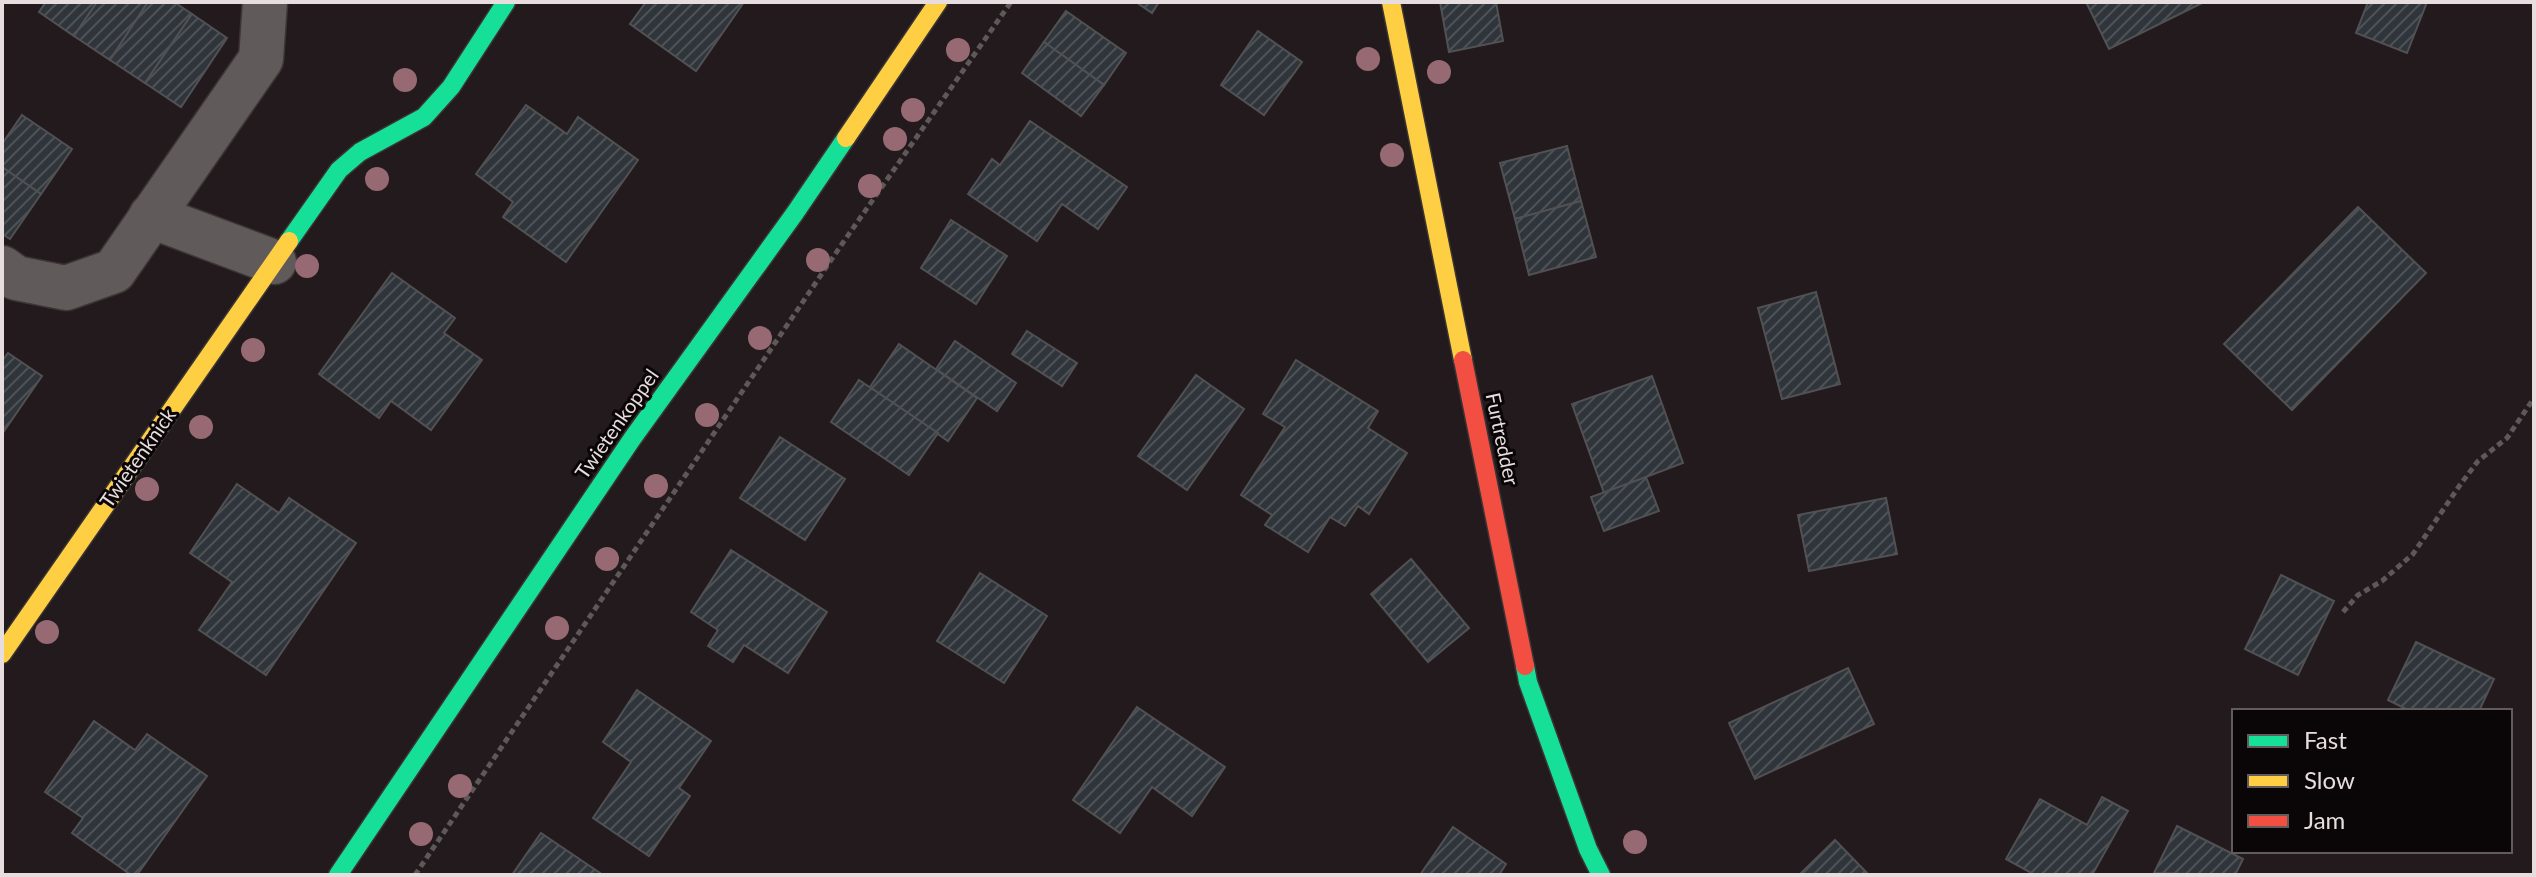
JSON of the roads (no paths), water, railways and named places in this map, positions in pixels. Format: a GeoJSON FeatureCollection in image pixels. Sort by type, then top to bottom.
{"type":"FeatureCollection","features":[{"type":"Feature","properties":{"kind":"street"},"geometry":{"type":"LineString","coordinates":[[2,268],[16,278],[66,288],[114,271],[261,59],[265,2]]}},
{"type":"Feature","properties":{"kind":"street","name":"Twietenknick"},"geometry":{"type":"LineString","coordinates":[[2,654],[339,170],[360,152],[424,117],[451,87],[506,2]]}},
{"type":"Feature","properties":{"kind":"street","name":"Twietenkoppel"},"geometry":{"type":"LineString","coordinates":[[338,875],[632,439],[795,213],[938,2]]}},
{"type":"Feature","properties":{"kind":"street","name":"Furtredder"},"geometry":{"type":"LineString","coordinates":[[1391,2],[1528,682],[1588,849],[1601,875]]}},
{"type":"Feature","properties":{"kind":"street"},"geometry":{"type":"LineString","coordinates":[[151,216],[274,262]]}}]}
